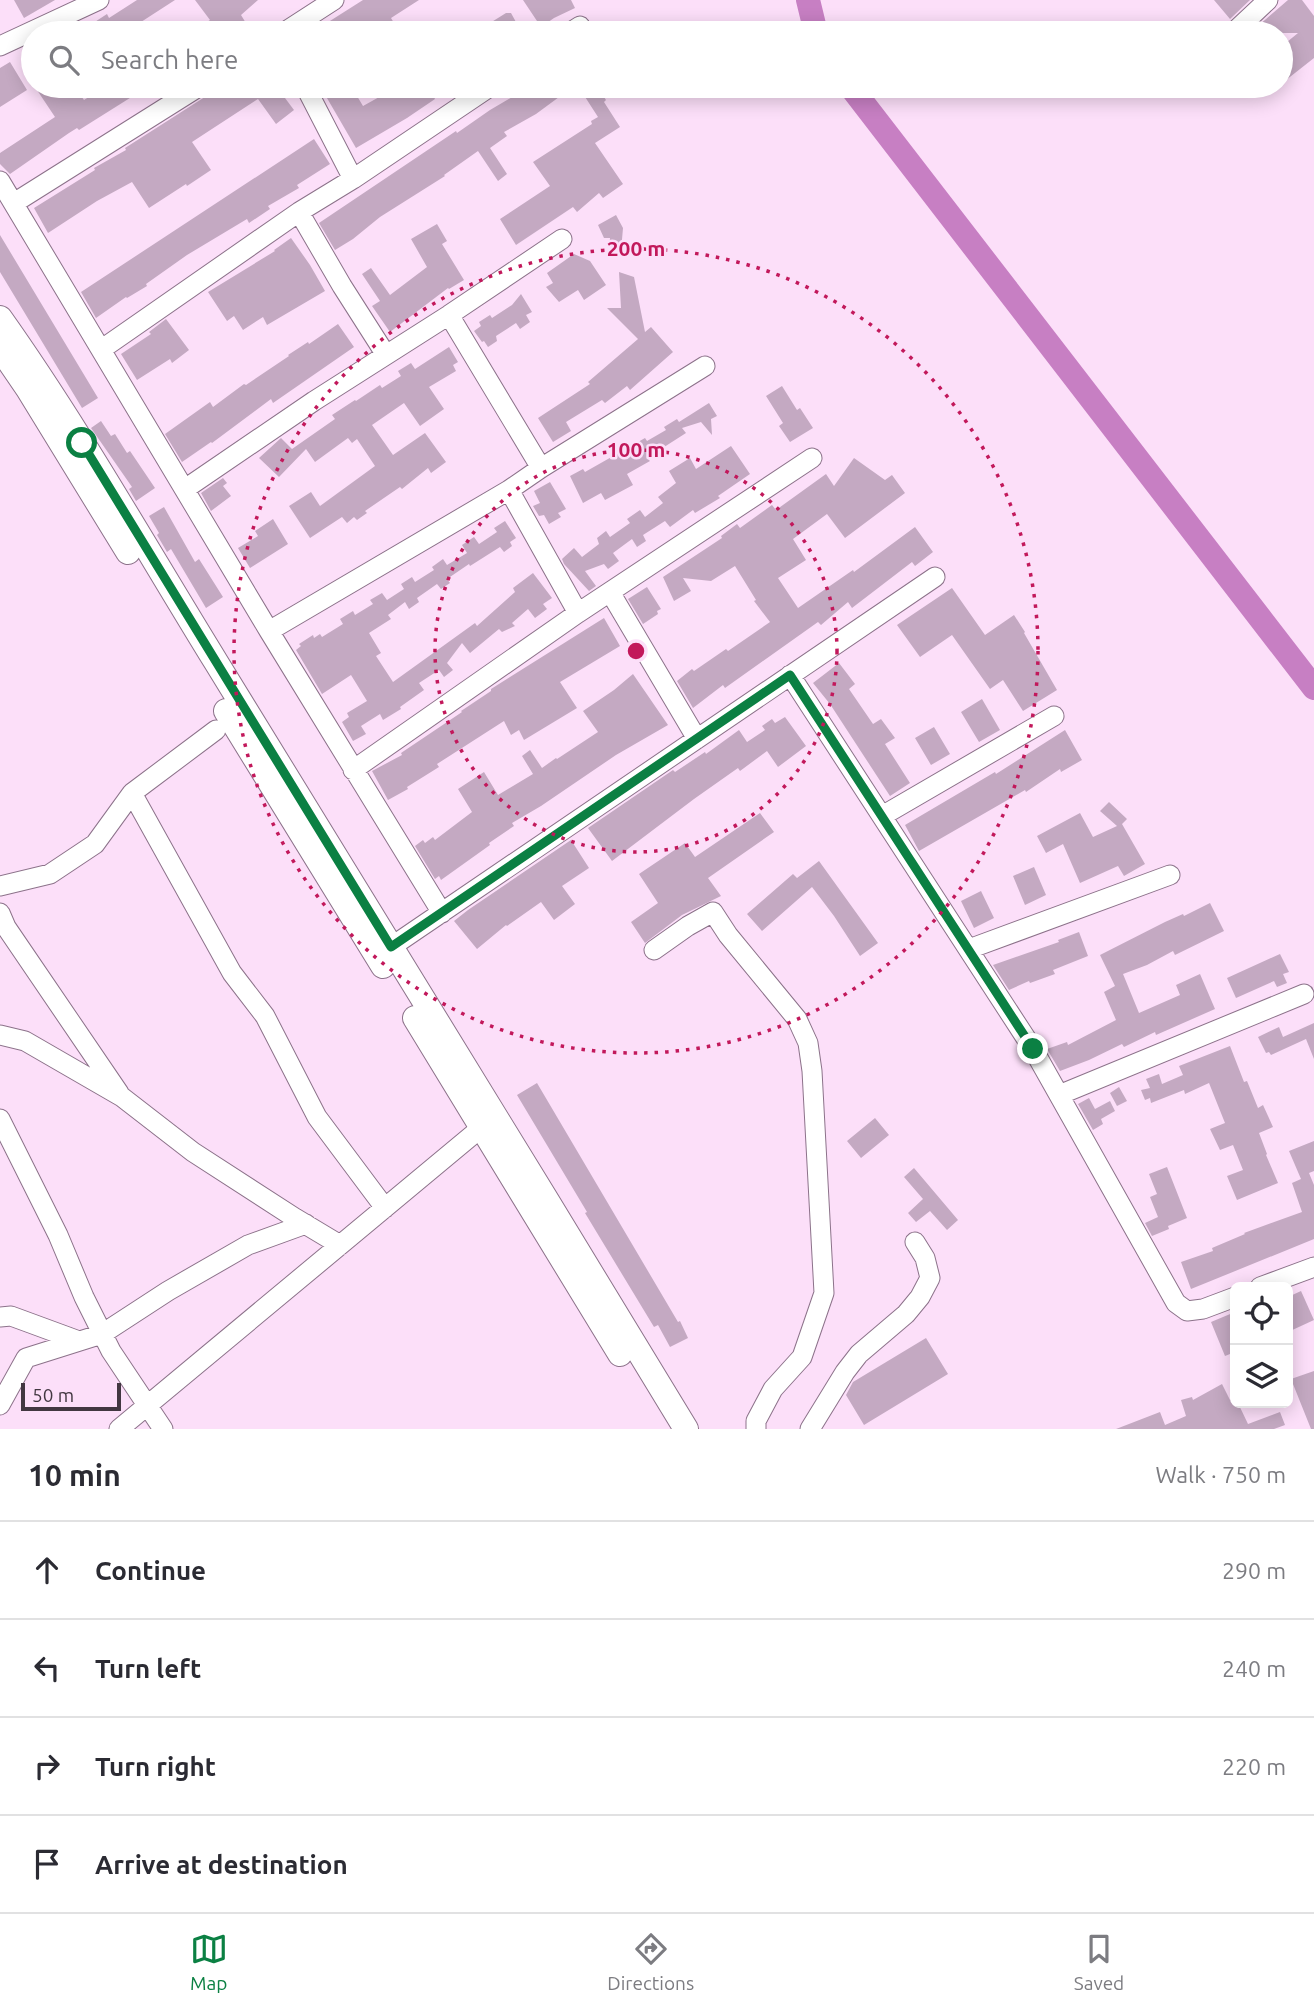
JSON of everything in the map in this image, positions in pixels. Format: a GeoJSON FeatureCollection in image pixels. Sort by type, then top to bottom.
{"type":"FeatureCollection","features":[{"type":"Feature","properties":{"kind":"main road"},"geometry":{"type":"LineString","coordinates":[[0,318],[82,443],[686,1429]]}},
{"type":"Feature","properties":{"kind":"main road"},"geometry":{"type":"LineString","coordinates":[[0,348],[36,401],[667,1429]]}},
{"type":"Feature","properties":{"kind":"street"},"geometry":{"type":"LineString","coordinates":[[54,21],[99,0]]}},
{"type":"Feature","properties":{"kind":"street"},"geometry":{"type":"LineString","coordinates":[[302,21],[334,0]]}},
{"type":"Feature","properties":{"kind":"street"},"geometry":{"type":"LineString","coordinates":[[1246,21],[1268,0]]}},
{"type":"Feature","properties":{"kind":"street"},"geometry":{"type":"LineString","coordinates":[[0,46],[21,36]]}},
{"type":"Feature","properties":{"kind":"street"},"geometry":{"type":"LineString","coordinates":[[14,203],[181,98]]}},
{"type":"Feature","properties":{"kind":"street"},"geometry":{"type":"LineString","coordinates":[[312,98],[353,178]]}},
{"type":"Feature","properties":{"kind":"street"},"geometry":{"type":"LineString","coordinates":[[102,349],[299,212],[473,98]]}},
{"type":"Feature","properties":{"kind":"street"},"geometry":{"type":"LineString","coordinates":[[0,181],[269,631],[442,913]]}},
{"type":"Feature","properties":{"kind":"street"},"geometry":{"type":"LineString","coordinates":[[299,212],[386,355]]}},
{"type":"Feature","properties":{"kind":"street"},"geometry":{"type":"LineString","coordinates":[[185,489],[562,239]]}},
{"type":"Feature","properties":{"kind":"street"},"geometry":{"type":"LineString","coordinates":[[449,315],[541,468]]}},
{"type":"Feature","properties":{"kind":"street"},"geometry":{"type":"LineString","coordinates":[[269,631],[509,490],[705,366]]}},
{"type":"Feature","properties":{"kind":"street"},"geometry":{"type":"LineString","coordinates":[[353,770],[578,613],[812,458]]}},
{"type":"Feature","properties":{"kind":"street"},"geometry":{"type":"LineString","coordinates":[[509,490],[578,613]]}},
{"type":"Feature","properties":{"kind":"street"},"geometry":{"type":"LineString","coordinates":[[391,947],[935,577]]}},
{"type":"Feature","properties":{"kind":"street"},"geometry":{"type":"LineString","coordinates":[[610,592],[697,739]]}},
{"type":"Feature","properties":{"kind":"street"},"geometry":{"type":"LineString","coordinates":[[790,675],[1033,1049],[1176,1303],[1187,1311],[1203,1309],[1230,1299]]}},
{"type":"Feature","properties":{"kind":"street"},"geometry":{"type":"LineString","coordinates":[[882,816],[1054,716]]}},
{"type":"Feature","properties":{"kind":"street"},"geometry":{"type":"LineString","coordinates":[[0,886],[50,874],[95,844],[132,793],[216,730]]}},
{"type":"Feature","properties":{"kind":"street"},"geometry":{"type":"LineString","coordinates":[[132,793],[232,972],[265,1016],[317,1117],[385,1208]]}},
{"type":"Feature","properties":{"kind":"street"},"geometry":{"type":"LineString","coordinates":[[969,949],[1170,875]]}},
{"type":"Feature","properties":{"kind":"street"},"geometry":{"type":"LineString","coordinates":[[654,950],[713,912],[727,936],[797,1019],[808,1042],[812,1070],[824,1293],[802,1357],[773,1389],[756,1421],[756,1429]]}},
{"type":"Feature","properties":{"kind":"street"},"geometry":{"type":"LineString","coordinates":[[0,913],[6,927],[122,1097]]}},
{"type":"Feature","properties":{"kind":"street"},"geometry":{"type":"LineString","coordinates":[[1059,1095],[1304,994]]}},
{"type":"Feature","properties":{"kind":"street"},"geometry":{"type":"LineString","coordinates":[[0,1035],[25,1041],[122,1097],[194,1152],[341,1245]]}},
{"type":"Feature","properties":{"kind":"street"},"geometry":{"type":"LineString","coordinates":[[0,1119],[58,1235],[102,1334],[163,1429]]}},
{"type":"Feature","properties":{"kind":"street"},"geometry":{"type":"LineString","coordinates":[[119,1429],[482,1127]]}},
{"type":"Feature","properties":{"kind":"street"},"geometry":{"type":"LineString","coordinates":[[0,1405],[26,1358],[102,1334],[168,1291],[248,1245],[306,1224]]}},
{"type":"Feature","properties":{"kind":"street"},"geometry":{"type":"LineString","coordinates":[[810,1429],[859,1354],[906,1314],[920,1297],[930,1278],[925,1258],[915,1242]]}},
{"type":"Feature","properties":{"kind":"street"},"geometry":{"type":"LineString","coordinates":[[1274,1282],[1314,1267]]}},
{"type":"Feature","properties":{"kind":"street"},"geometry":{"type":"LineString","coordinates":[[0,1317],[11,1316],[79,1341]]}},
{"type":"Feature","properties":{"kind":"building"},"geometry":{"type":"Polygon","coordinates":[[[14,0],[55,0],[24,18],[14,0]]]}},
{"type":"Feature","properties":{"kind":"building"},"geometry":{"type":"Polygon","coordinates":[[[137,0],[175,0],[143,21],[96,21],[107,14],[109,18],[137,0]]]}},
{"type":"Feature","properties":{"kind":"building"},"geometry":{"type":"Polygon","coordinates":[[[195,0],[258,0],[241,15],[245,21],[210,20],[195,0]]]}},
{"type":"Feature","properties":{"kind":"building"},"geometry":{"type":"Polygon","coordinates":[[[363,0],[419,0],[391,18],[393,21],[330,21],[363,0]]]}},
{"type":"Feature","properties":{"kind":"building"},"geometry":{"type":"Polygon","coordinates":[[[523,0],[571,0],[575,8],[550,21],[537,21],[523,0]]]}},
{"type":"Feature","properties":{"kind":"building"},"geometry":{"type":"Polygon","coordinates":[[[1214,0],[1250,0],[1230,19],[1214,0]]]}},
{"type":"Feature","properties":{"kind":"building"},"geometry":{"type":"Polygon","coordinates":[[[1288,0],[1302,0],[1314,16],[1314,58],[1293,75],[1293,37],[1298,33],[1293,33],[1293,21],[1264,21],[1288,0]]]}},
{"type":"Feature","properties":{"kind":"building"},"geometry":{"type":"Polygon","coordinates":[[[511,13],[515,21],[493,21],[511,13]]]}},
{"type":"Feature","properties":{"kind":"building"},"geometry":{"type":"Polygon","coordinates":[[[10,62],[21,80],[21,94],[0,107],[0,68],[10,62]]]}},
{"type":"Feature","properties":{"kind":"building"},"geometry":{"type":"Polygon","coordinates":[[[42,98],[130,98],[79,130],[77,128],[69,133],[10,174],[0,164],[0,153],[55,117],[42,98]]]}},
{"type":"Feature","properties":{"kind":"building"},"geometry":{"type":"Polygon","coordinates":[[[203,98],[285,98],[294,110],[276,124],[258,99],[192,142],[211,170],[187,186],[186,184],[149,208],[132,182],[48,233],[34,208],[126,150],[125,148],[203,98]]]}},
{"type":"Feature","properties":{"kind":"building"},"geometry":{"type":"Polygon","coordinates":[[[327,98],[358,98],[363,106],[377,98],[434,98],[407,118],[356,148],[327,98]]]}},
{"type":"Feature","properties":{"kind":"building"},"geometry":{"type":"Polygon","coordinates":[[[510,98],[558,98],[504,132],[507,136],[490,148],[507,174],[498,181],[478,151],[335,250],[319,223],[510,98]]]}},
{"type":"Feature","properties":{"kind":"building"},"geometry":{"type":"Polygon","coordinates":[[[586,98],[605,98],[604,102],[620,127],[595,143],[623,184],[603,198],[599,193],[577,212],[573,207],[516,245],[500,219],[550,186],[533,162],[592,124],[591,121],[598,117],[586,98]]]}},
{"type":"Feature","properties":{"kind":"building"},"geometry":{"type":"Polygon","coordinates":[[[314,139],[330,164],[297,185],[299,188],[268,206],[270,209],[249,223],[247,219],[187,255],[146,284],[147,286],[96,318],[81,292],[314,139]]]}},
{"type":"Feature","properties":{"kind":"building"},"geometry":{"type":"Polygon","coordinates":[[[616,215],[623,228],[621,251],[609,250],[610,238],[604,238],[598,225],[616,215]]]}},
{"type":"Feature","properties":{"kind":"building"},"geometry":{"type":"Polygon","coordinates":[[[437,224],[447,241],[442,244],[464,280],[448,288],[390,332],[372,306],[380,301],[362,274],[371,268],[390,295],[427,267],[411,239],[437,224]]]}},
{"type":"Feature","properties":{"kind":"building"},"geometry":{"type":"Polygon","coordinates":[[[0,235],[98,398],[82,408],[0,272],[0,235]]]}},
{"type":"Feature","properties":{"kind":"building"},"geometry":{"type":"Polygon","coordinates":[[[291,238],[325,291],[267,325],[263,317],[243,330],[234,316],[227,321],[208,292],[275,251],[291,238]]]}},
{"type":"Feature","properties":{"kind":"building"},"geometry":{"type":"Polygon","coordinates":[[[574,254],[590,261],[606,285],[584,300],[578,290],[559,302],[546,287],[553,283],[547,273],[574,254]]]}},
{"type":"Feature","properties":{"kind":"building"},"geometry":{"type":"Polygon","coordinates":[[[619,272],[634,277],[645,332],[651,327],[673,352],[630,390],[627,386],[605,403],[602,400],[566,422],[571,431],[553,442],[538,418],[590,384],[588,382],[638,339],[607,308],[621,308],[619,272]]]}},
{"type":"Feature","properties":{"kind":"building"},"geometry":{"type":"Polygon","coordinates":[[[521,294],[532,312],[526,315],[530,322],[520,329],[516,323],[496,336],[497,341],[488,347],[474,331],[481,326],[479,322],[490,315],[492,318],[512,305],[521,294]]]}},
{"type":"Feature","properties":{"kind":"building"},"geometry":{"type":"Polygon","coordinates":[[[166,319],[189,350],[172,363],[170,359],[137,380],[121,354],[151,334],[149,332],[166,319]]]}},
{"type":"Feature","properties":{"kind":"building"},"geometry":{"type":"Polygon","coordinates":[[[338,324],[354,347],[273,403],[271,399],[182,462],[165,434],[210,402],[213,407],[338,324]]]}},
{"type":"Feature","properties":{"kind":"building"},"geometry":{"type":"Polygon","coordinates":[[[449,347],[458,362],[453,365],[456,371],[429,387],[444,409],[420,426],[404,403],[372,425],[393,455],[425,433],[446,462],[431,473],[428,468],[402,489],[400,487],[365,511],[367,513],[357,520],[354,517],[347,523],[342,517],[310,538],[289,506],[311,492],[320,506],[375,466],[357,439],[352,443],[348,438],[315,462],[306,449],[279,477],[259,458],[281,438],[292,449],[335,419],[332,415],[380,385],[382,388],[401,376],[398,371],[411,363],[415,369],[449,347]]]}},
{"type":"Feature","properties":{"kind":"building"},"geometry":{"type":"Polygon","coordinates":[[[782,386],[797,410],[800,408],[813,428],[790,442],[779,426],[783,423],[766,396],[782,386]]]}},
{"type":"Feature","properties":{"kind":"building"},"geometry":{"type":"Polygon","coordinates":[[[709,403],[717,416],[711,419],[712,435],[701,422],[682,428],[686,433],[647,458],[650,461],[627,474],[633,485],[605,500],[601,493],[583,503],[570,476],[583,469],[585,472],[645,438],[647,441],[666,430],[664,427],[677,419],[679,422],[709,403]]]}},
{"type":"Feature","properties":{"kind":"building"},"geometry":{"type":"Polygon","coordinates":[[[101,421],[111,436],[115,434],[127,453],[130,451],[155,488],[136,501],[129,489],[132,487],[91,428],[101,421]]]}},
{"type":"Feature","properties":{"kind":"building"},"geometry":{"type":"Polygon","coordinates":[[[731,446],[750,474],[718,496],[720,498],[695,513],[693,510],[670,527],[665,521],[643,535],[646,541],[637,547],[632,539],[613,553],[619,561],[608,569],[604,564],[585,571],[596,586],[589,591],[564,564],[562,559],[574,548],[582,557],[599,544],[597,538],[606,531],[610,537],[630,523],[627,519],[640,510],[645,517],[663,503],[658,497],[676,483],[669,471],[690,458],[696,469],[731,446]]]}},
{"type":"Feature","properties":{"kind":"building"},"geometry":{"type":"Polygon","coordinates":[[[854,458],[885,480],[892,475],[905,493],[845,538],[827,514],[793,539],[806,560],[778,578],[798,608],[853,570],[854,572],[915,527],[933,552],[915,566],[912,562],[852,608],[848,602],[821,625],[818,622],[693,708],[677,681],[770,622],[754,601],[756,600],[735,566],[711,581],[683,578],[691,591],[674,601],[663,577],[722,538],[721,536],[737,524],[740,528],[772,505],[776,510],[826,474],[834,486],[854,458]]]}},
{"type":"Feature","properties":{"kind":"building"},"geometry":{"type":"Polygon","coordinates":[[[223,478],[227,483],[223,486],[231,496],[211,511],[201,493],[223,478]]]}},
{"type":"Feature","properties":{"kind":"building"},"geometry":{"type":"Polygon","coordinates":[[[550,482],[566,509],[558,513],[561,517],[549,524],[544,515],[539,516],[533,506],[540,503],[534,491],[550,482]]]}},
{"type":"Feature","properties":{"kind":"building"},"geometry":{"type":"Polygon","coordinates":[[[164,507],[195,562],[199,559],[223,597],[206,608],[171,549],[167,552],[149,516],[164,507]]]}},
{"type":"Feature","properties":{"kind":"building"},"geometry":{"type":"Polygon","coordinates":[[[273,519],[288,544],[250,568],[238,548],[258,536],[255,531],[273,519]]]}},
{"type":"Feature","properties":{"kind":"building"},"geometry":{"type":"Polygon","coordinates":[[[505,521],[516,538],[510,542],[512,546],[504,552],[500,547],[470,566],[469,564],[447,579],[450,583],[441,589],[437,584],[417,598],[419,602],[409,609],[405,602],[388,615],[391,619],[369,633],[381,653],[376,656],[393,682],[475,623],[477,626],[515,592],[513,588],[533,573],[552,598],[543,604],[547,609],[535,618],[528,609],[512,623],[515,626],[502,632],[499,629],[470,653],[462,643],[447,663],[453,670],[444,677],[439,670],[419,683],[424,690],[383,720],[380,714],[361,726],[366,734],[353,741],[342,722],[349,717],[347,713],[367,701],[351,675],[322,694],[296,650],[301,646],[299,644],[313,635],[314,638],[320,634],[322,637],[343,624],[340,619],[353,611],[355,615],[373,604],[370,600],[382,593],[387,600],[404,589],[401,584],[412,577],[415,582],[434,570],[432,567],[443,559],[447,565],[467,553],[462,545],[474,537],[479,544],[497,532],[494,528],[505,521]]]}},
{"type":"Feature","properties":{"kind":"building"},"geometry":{"type":"Polygon","coordinates":[[[647,587],[661,609],[643,624],[628,599],[647,587]]]}},
{"type":"Feature","properties":{"kind":"building"},"geometry":{"type":"Polygon","coordinates":[[[952,588],[985,635],[1014,615],[1057,690],[1023,711],[1003,680],[990,689],[952,635],[920,657],[897,625],[952,588]]]}},
{"type":"Feature","properties":{"kind":"building"},"geometry":{"type":"Polygon","coordinates":[[[604,618],[620,646],[560,682],[577,708],[524,740],[519,730],[511,735],[504,721],[437,764],[439,767],[388,800],[372,771],[402,755],[401,753],[491,689],[604,618]]]}},
{"type":"Feature","properties":{"kind":"building"},"geometry":{"type":"Polygon","coordinates":[[[839,663],[855,684],[849,689],[873,724],[881,719],[895,738],[885,744],[910,783],[890,796],[830,704],[813,683],[839,663]]]}},
{"type":"Feature","properties":{"kind":"building"},"geometry":{"type":"Polygon","coordinates":[[[633,674],[668,725],[616,755],[512,823],[514,826],[489,843],[490,845],[441,880],[439,876],[435,879],[415,846],[433,837],[435,840],[472,812],[458,789],[484,772],[498,795],[533,774],[522,756],[530,750],[542,768],[557,759],[598,732],[583,711],[633,674]]]}},
{"type":"Feature","properties":{"kind":"building"},"geometry":{"type":"Polygon","coordinates":[[[982,699],[1000,730],[979,742],[961,712],[982,699]]]}},
{"type":"Feature","properties":{"kind":"building"},"geometry":{"type":"Polygon","coordinates":[[[785,717],[806,746],[778,767],[767,751],[740,771],[738,768],[612,861],[588,828],[673,770],[675,772],[705,752],[706,754],[739,730],[747,742],[765,730],[762,726],[772,719],[775,723],[785,717]]]}},
{"type":"Feature","properties":{"kind":"building"},"geometry":{"type":"Polygon","coordinates":[[[934,727],[950,754],[931,765],[915,738],[934,727]]]}},
{"type":"Feature","properties":{"kind":"building"},"geometry":{"type":"Polygon","coordinates":[[[1065,730],[1082,760],[1061,772],[1060,769],[1026,792],[1025,790],[919,851],[905,825],[995,772],[996,774],[1065,730]]]}},
{"type":"Feature","properties":{"kind":"building"},"geometry":{"type":"Polygon","coordinates":[[[1109,802],[1127,819],[1122,824],[1145,864],[1124,876],[1118,866],[1080,883],[1063,844],[1046,853],[1037,836],[1080,813],[1093,837],[1117,826],[1100,811],[1109,802]]]}},
{"type":"Feature","properties":{"kind":"building"},"geometry":{"type":"Polygon","coordinates":[[[760,813],[774,832],[708,878],[721,896],[682,915],[645,943],[631,922],[658,903],[639,874],[685,843],[695,857],[760,813]]]}},
{"type":"Feature","properties":{"kind":"building"},"geometry":{"type":"Polygon","coordinates":[[[571,840],[589,868],[562,886],[575,904],[554,920],[541,902],[506,925],[477,949],[454,921],[571,840]]]}},
{"type":"Feature","properties":{"kind":"building"},"geometry":{"type":"Polygon","coordinates":[[[819,861],[878,943],[860,956],[812,887],[762,931],[747,914],[793,874],[797,878],[819,861]]]}},
{"type":"Feature","properties":{"kind":"building"},"geometry":{"type":"Polygon","coordinates":[[[1034,867],[1046,895],[1025,905],[1013,876],[1034,867]]]}},
{"type":"Feature","properties":{"kind":"building"},"geometry":{"type":"Polygon","coordinates":[[[981,891],[994,918],[974,928],[961,901],[981,891]]]}},
{"type":"Feature","properties":{"kind":"building"},"geometry":{"type":"Polygon","coordinates":[[[1210,903],[1224,931],[1175,955],[1173,951],[1123,974],[1139,1013],[1180,995],[1176,985],[1200,974],[1215,1009],[1156,1035],[1155,1032],[1124,1047],[1122,1044],[1060,1071],[1047,1049],[1067,1042],[1068,1045],[1116,1020],[1104,992],[1115,986],[1100,955],[1210,903]]]}},
{"type":"Feature","properties":{"kind":"building"},"geometry":{"type":"Polygon","coordinates":[[[1079,932],[1088,956],[1053,970],[1055,974],[1009,990],[993,965],[1059,942],[1058,940],[1079,932]]]}},
{"type":"Feature","properties":{"kind":"building"},"geometry":{"type":"Polygon","coordinates":[[[1280,954],[1289,972],[1283,974],[1287,983],[1277,987],[1274,981],[1236,998],[1227,978],[1280,954]]]}},
{"type":"Feature","properties":{"kind":"building"},"geometry":{"type":"Polygon","coordinates":[[[1314,1023],[1314,1059],[1306,1039],[1271,1055],[1266,1053],[1258,1037],[1279,1027],[1283,1037],[1314,1023]]]}},
{"type":"Feature","properties":{"kind":"building"},"geometry":{"type":"Polygon","coordinates":[[[1230,1046],[1244,1082],[1247,1081],[1258,1108],[1263,1105],[1273,1127],[1259,1133],[1278,1183],[1237,1200],[1227,1176],[1243,1170],[1233,1145],[1220,1150],[1210,1129],[1225,1123],[1209,1083],[1185,1094],[1184,1090],[1151,1103],[1150,1098],[1145,1100],[1141,1090],[1150,1088],[1146,1079],[1159,1074],[1162,1084],[1183,1075],[1179,1066],[1230,1046]]]}},
{"type":"Feature","properties":{"kind":"building"},"geometry":{"type":"Polygon","coordinates":[[[537,1083],[688,1338],[670,1347],[658,1325],[654,1327],[585,1213],[587,1212],[517,1095],[537,1083]]]}},
{"type":"Feature","properties":{"kind":"building"},"geometry":{"type":"Polygon","coordinates":[[[1119,1087],[1127,1101],[1117,1106],[1110,1093],[1119,1087]]]}},
{"type":"Feature","properties":{"kind":"building"},"geometry":{"type":"Polygon","coordinates":[[[1089,1098],[1095,1109],[1110,1101],[1115,1111],[1101,1119],[1103,1124],[1093,1130],[1078,1104],[1089,1098]]]}},
{"type":"Feature","properties":{"kind":"building"},"geometry":{"type":"Polygon","coordinates":[[[875,1118],[889,1135],[861,1158],[847,1141],[875,1118]]]}},
{"type":"Feature","properties":{"kind":"building"},"geometry":{"type":"Polygon","coordinates":[[[1314,1141],[1314,1171],[1309,1173],[1314,1185],[1314,1239],[1191,1289],[1181,1262],[1213,1251],[1212,1248],[1244,1233],[1302,1212],[1292,1183],[1301,1179],[1289,1151],[1314,1141]]]}},
{"type":"Feature","properties":{"kind":"building"},"geometry":{"type":"Polygon","coordinates":[[[1167,1167],[1187,1218],[1152,1236],[1145,1223],[1158,1217],[1150,1197],[1157,1194],[1149,1174],[1167,1167]]]}},
{"type":"Feature","properties":{"kind":"building"},"geometry":{"type":"Polygon","coordinates":[[[914,1168],[958,1220],[947,1230],[930,1211],[916,1222],[908,1213],[923,1199],[904,1177],[914,1168]]]}},
{"type":"Feature","properties":{"kind":"building"},"geometry":{"type":"Polygon","coordinates":[[[1301,1291],[1314,1320],[1293,1330],[1293,1295],[1301,1291]]]}},
{"type":"Feature","properties":{"kind":"building"},"geometry":{"type":"Polygon","coordinates":[[[1230,1314],[1230,1354],[1225,1356],[1211,1322],[1230,1314]]]}},
{"type":"Feature","properties":{"kind":"building"},"geometry":{"type":"Polygon","coordinates":[[[926,1338],[948,1374],[864,1425],[846,1395],[853,1382],[926,1338]]]}},
{"type":"Feature","properties":{"kind":"building"},"geometry":{"type":"Polygon","coordinates":[[[1314,1371],[1314,1429],[1311,1429],[1293,1378],[1314,1371]]]}},
{"type":"Feature","properties":{"kind":"building"},"geometry":{"type":"Polygon","coordinates":[[[1222,1384],[1230,1400],[1230,1408],[1240,1408],[1248,1424],[1280,1412],[1285,1425],[1274,1429],[1116,1429],[1160,1412],[1165,1425],[1186,1416],[1181,1400],[1192,1397],[1193,1400],[1222,1384]]]}},
{"type":"Feature","properties":{"kind":"waterway"},"geometry":{"type":"LineString","coordinates":[[808,0],[813,21]]}},
{"type":"Feature","properties":{"kind":"waterway"},"geometry":{"type":"LineString","coordinates":[[859,98],[1314,688]]}},
{"type":"Feature","properties":{"kind":"route"},"geometry":{"type":"LineString","coordinates":[[82,443],[391,947],[790,675],[1033,1049]]}}]}
